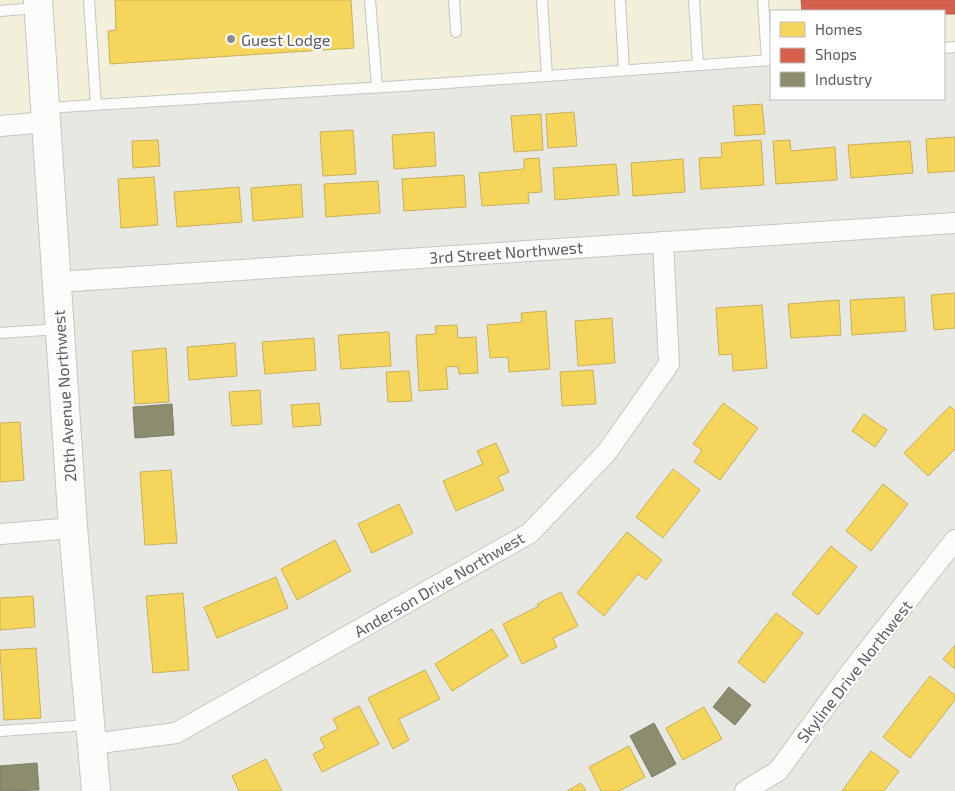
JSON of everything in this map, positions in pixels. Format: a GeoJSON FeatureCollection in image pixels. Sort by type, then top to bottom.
{"type":"FeatureCollection","features":[{"type":"Feature","properties":{"kind":"street","name":"20th Avenue Northwest"},"geometry":{"type":"LineString","coordinates":[[38,4],[73,528],[96,791]]}},
{"type":"Feature","properties":{"kind":"street"},"geometry":{"type":"LineString","coordinates":[[0,126],[46,115]]}},
{"type":"Feature","properties":{"kind":"street","name":"3rd Street Northwest"},"geometry":{"type":"LineString","coordinates":[[57,282],[955,223]]}},
{"type":"Feature","properties":{"kind":"street","name":"Anderson Drive Northwest"},"geometry":{"type":"LineString","coordinates":[[91,734],[176,733],[530,533],[607,452],[669,364],[663,242]]}},
{"type":"Feature","properties":{"kind":"street"},"geometry":{"type":"LineString","coordinates":[[0,534],[73,528]]}},
{"type":"Feature","properties":{"kind":"street","name":"Skyline Drive Northwest"},"geometry":{"type":"LineString","coordinates":[[745,791],[778,771],[850,673],[955,540]]}},
{"type":"Feature","properties":{"kind":"lane"},"geometry":{"type":"LineString","coordinates":[[89,0],[96,105]]}},
{"type":"Feature","properties":{"kind":"lane"},"geometry":{"type":"LineString","coordinates":[[370,0],[377,87]]}},
{"type":"Feature","properties":{"kind":"lane"},"geometry":{"type":"LineString","coordinates":[[454,0],[456,32]]}},
{"type":"Feature","properties":{"kind":"lane"},"geometry":{"type":"LineString","coordinates":[[542,0],[546,76]]}},
{"type":"Feature","properties":{"kind":"lane"},"geometry":{"type":"LineString","coordinates":[[620,0],[624,70]]}},
{"type":"Feature","properties":{"kind":"lane"},"geometry":{"type":"LineString","coordinates":[[694,0],[698,65]]}},
{"type":"Feature","properties":{"kind":"lane"},"geometry":{"type":"LineString","coordinates":[[46,115],[96,105],[769,60],[763,0]]}},
{"type":"Feature","properties":{"kind":"lane"},"geometry":{"type":"LineString","coordinates":[[0,11],[38,4]]}},
{"type":"Feature","properties":{"kind":"lane"},"geometry":{"type":"LineString","coordinates":[[0,333],[60,329]]}},
{"type":"Feature","properties":{"kind":"lane"},"geometry":{"type":"LineString","coordinates":[[0,731],[91,734]]}},
{"type":"Feature","properties":{"kind":"shaded area"},"geometry":{"type":"Polygon","coordinates":[[[0,0],[955,0],[955,47],[945,48],[945,10],[770,10],[770,59],[45,108],[0,126],[0,0]]]}},
{"type":"Feature","properties":{"kind":"building: Homes","name":"Guest Lodge"},"geometry":{"type":"Polygon","coordinates":[[[115,0],[351,0],[354,48],[110,64],[108,31],[116,30],[115,0]]]}},
{"type":"Feature","properties":{"kind":"building: Homes"},"geometry":{"type":"Polygon","coordinates":[[[762,104],[765,134],[735,136],[733,106],[762,104]]]}},
{"type":"Feature","properties":{"kind":"building: Homes"},"geometry":{"type":"Polygon","coordinates":[[[574,112],[577,146],[548,148],[546,114],[574,112]]]}},
{"type":"Feature","properties":{"kind":"building: Homes"},"geometry":{"type":"Polygon","coordinates":[[[541,114],[543,150],[514,152],[511,116],[541,114]]]}},
{"type":"Feature","properties":{"kind":"building: Homes"},"geometry":{"type":"Polygon","coordinates":[[[353,130],[356,174],[323,176],[320,132],[353,130]]]}},
{"type":"Feature","properties":{"kind":"building: Homes"},"geometry":{"type":"Polygon","coordinates":[[[434,132],[436,166],[394,169],[392,135],[434,132]]]}},
{"type":"Feature","properties":{"kind":"building: Homes"},"geometry":{"type":"Polygon","coordinates":[[[955,137],[955,171],[928,173],[926,139],[955,137]]]}},
{"type":"Feature","properties":{"kind":"building: Homes"},"geometry":{"type":"Polygon","coordinates":[[[158,140],[160,166],[133,168],[132,141],[158,140]]]}},
{"type":"Feature","properties":{"kind":"building: Homes"},"geometry":{"type":"Polygon","coordinates":[[[761,140],[764,185],[701,189],[699,158],[722,157],[721,143],[761,140]]]}},
{"type":"Feature","properties":{"kind":"building: Homes"},"geometry":{"type":"Polygon","coordinates":[[[790,140],[791,151],[835,147],[837,180],[776,184],[773,141],[790,140]]]}},
{"type":"Feature","properties":{"kind":"building: Homes"},"geometry":{"type":"Polygon","coordinates":[[[910,141],[913,173],[851,178],[848,145],[910,141]]]}},
{"type":"Feature","properties":{"kind":"building: Homes"},"geometry":{"type":"Polygon","coordinates":[[[539,158],[542,192],[528,193],[529,203],[482,206],[479,173],[524,169],[524,159],[539,158]]]}},
{"type":"Feature","properties":{"kind":"building: Homes"},"geometry":{"type":"Polygon","coordinates":[[[683,159],[685,192],[633,196],[631,163],[683,159]]]}},
{"type":"Feature","properties":{"kind":"building: Homes"},"geometry":{"type":"Polygon","coordinates":[[[616,164],[619,195],[555,200],[553,168],[616,164]]]}},
{"type":"Feature","properties":{"kind":"building: Homes"},"geometry":{"type":"Polygon","coordinates":[[[464,175],[466,207],[404,211],[402,179],[464,175]]]}},
{"type":"Feature","properties":{"kind":"building: Homes"},"geometry":{"type":"Polygon","coordinates":[[[154,177],[158,225],[121,228],[118,179],[154,177]]]}},
{"type":"Feature","properties":{"kind":"building: Homes"},"geometry":{"type":"Polygon","coordinates":[[[378,181],[380,213],[326,217],[324,184],[378,181]]]}},
{"type":"Feature","properties":{"kind":"building: Homes"},"geometry":{"type":"Polygon","coordinates":[[[301,184],[303,217],[253,221],[251,188],[301,184]]]}},
{"type":"Feature","properties":{"kind":"building: Homes"},"geometry":{"type":"Polygon","coordinates":[[[239,187],[242,222],[177,227],[174,192],[239,187]]]}},
{"type":"Feature","properties":{"kind":"building: Homes"},"geometry":{"type":"Polygon","coordinates":[[[955,293],[955,328],[934,330],[931,295],[955,293]]]}},
{"type":"Feature","properties":{"kind":"building: Homes"},"geometry":{"type":"Polygon","coordinates":[[[904,297],[906,331],[852,335],[850,300],[904,297]]]}},
{"type":"Feature","properties":{"kind":"building: Homes"},"geometry":{"type":"Polygon","coordinates":[[[839,300],[841,335],[791,338],[788,304],[839,300]]]}},
{"type":"Feature","properties":{"kind":"building: Homes"},"geometry":{"type":"Polygon","coordinates":[[[762,305],[767,368],[733,371],[732,354],[719,355],[716,308],[762,305]]]}},
{"type":"Feature","properties":{"kind":"building: Homes"},"geometry":{"type":"Polygon","coordinates":[[[546,311],[550,369],[509,372],[508,357],[490,358],[487,325],[522,322],[521,313],[546,311]]]}},
{"type":"Feature","properties":{"kind":"building: Homes"},"geometry":{"type":"Polygon","coordinates":[[[612,318],[615,363],[578,366],[575,321],[612,318]]]}},
{"type":"Feature","properties":{"kind":"building: Homes"},"geometry":{"type":"Polygon","coordinates":[[[457,325],[458,338],[476,337],[478,373],[459,374],[458,366],[446,367],[448,389],[419,391],[416,335],[436,334],[435,326],[457,325]]]}},
{"type":"Feature","properties":{"kind":"building: Homes"},"geometry":{"type":"Polygon","coordinates":[[[389,332],[391,366],[341,369],[338,335],[389,332]]]}},
{"type":"Feature","properties":{"kind":"building: Homes"},"geometry":{"type":"Polygon","coordinates":[[[314,338],[316,370],[265,374],[262,342],[314,338]]]}},
{"type":"Feature","properties":{"kind":"building: Homes"},"geometry":{"type":"Polygon","coordinates":[[[235,343],[237,376],[189,380],[187,347],[235,343]]]}},
{"type":"Feature","properties":{"kind":"building: Homes"},"geometry":{"type":"Polygon","coordinates":[[[166,348],[169,402],[135,404],[132,351],[166,348]]]}},
{"type":"Feature","properties":{"kind":"building: Homes"},"geometry":{"type":"Polygon","coordinates":[[[593,370],[596,404],[562,406],[560,372],[593,370]]]}},
{"type":"Feature","properties":{"kind":"building: Homes"},"geometry":{"type":"Polygon","coordinates":[[[409,371],[412,401],[388,402],[386,372],[409,371]]]}},
{"type":"Feature","properties":{"kind":"building: Homes"},"geometry":{"type":"Polygon","coordinates":[[[260,390],[262,424],[232,426],[229,392],[260,390]]]}},
{"type":"Feature","properties":{"kind":"building: Homes"},"geometry":{"type":"Polygon","coordinates":[[[319,403],[321,425],[293,427],[291,405],[319,403]]]}},
{"type":"Feature","properties":{"kind":"building: Homes"},"geometry":{"type":"Polygon","coordinates":[[[723,403],[758,428],[720,480],[694,462],[702,450],[693,444],[723,403]]]}},
{"type":"Feature","properties":{"kind":"building: Homes"},"geometry":{"type":"Polygon","coordinates":[[[950,406],[955,411],[955,449],[928,476],[904,453],[950,406]]]}},
{"type":"Feature","properties":{"kind":"building: Homes"},"geometry":{"type":"Polygon","coordinates":[[[864,414],[887,430],[875,447],[852,431],[864,414]]]}},
{"type":"Feature","properties":{"kind":"building: Homes"},"geometry":{"type":"Polygon","coordinates":[[[20,422],[24,480],[0,482],[0,423],[20,422]]]}},
{"type":"Feature","properties":{"kind":"building: Homes"},"geometry":{"type":"Polygon","coordinates":[[[496,443],[509,472],[498,477],[504,490],[456,511],[443,481],[483,464],[477,451],[496,443]]]}},
{"type":"Feature","properties":{"kind":"building: Homes"},"geometry":{"type":"Polygon","coordinates":[[[673,469],[700,490],[663,538],[636,517],[673,469]]]}},
{"type":"Feature","properties":{"kind":"building: Homes"},"geometry":{"type":"Polygon","coordinates":[[[171,470],[177,543],[145,545],[140,472],[171,470]]]}},
{"type":"Feature","properties":{"kind":"building: Homes"},"geometry":{"type":"Polygon","coordinates":[[[883,484],[908,504],[871,551],[846,531],[883,484]]]}},
{"type":"Feature","properties":{"kind":"building: Homes"},"geometry":{"type":"Polygon","coordinates":[[[399,504],[413,533],[372,553],[358,524],[399,504]]]}},
{"type":"Feature","properties":{"kind":"building: Homes"},"geometry":{"type":"Polygon","coordinates":[[[627,532],[662,560],[646,580],[638,574],[604,616],[577,593],[627,532]]]}},
{"type":"Feature","properties":{"kind":"building: Homes"},"geometry":{"type":"Polygon","coordinates":[[[335,540],[351,571],[297,600],[281,569],[335,540]]]}},
{"type":"Feature","properties":{"kind":"building: Homes"},"geometry":{"type":"Polygon","coordinates":[[[831,546],[857,567],[818,615],[792,594],[831,546]]]}},
{"type":"Feature","properties":{"kind":"building: Homes"},"geometry":{"type":"Polygon","coordinates":[[[276,577],[288,608],[217,638],[204,607],[276,577]]]}},
{"type":"Feature","properties":{"kind":"building: Homes"},"geometry":{"type":"Polygon","coordinates":[[[561,592],[578,626],[553,638],[557,647],[522,664],[503,624],[539,606],[537,604],[561,592]]]}},
{"type":"Feature","properties":{"kind":"building: Homes"},"geometry":{"type":"Polygon","coordinates":[[[183,593],[189,670],[153,673],[146,596],[183,593]]]}},
{"type":"Feature","properties":{"kind":"building: Homes"},"geometry":{"type":"Polygon","coordinates":[[[33,596],[35,627],[0,630],[0,598],[33,596]]]}},
{"type":"Feature","properties":{"kind":"building: Homes"},"geometry":{"type":"Polygon","coordinates":[[[776,613],[803,633],[764,683],[738,662],[776,613]]]}},
{"type":"Feature","properties":{"kind":"building: Homes"},"geometry":{"type":"Polygon","coordinates":[[[492,629],[508,656],[452,691],[435,664],[492,629]]]}},
{"type":"Feature","properties":{"kind":"building: Homes"},"geometry":{"type":"Polygon","coordinates":[[[955,645],[955,669],[943,659],[955,645]]]}},
{"type":"Feature","properties":{"kind":"building: Homes"},"geometry":{"type":"Polygon","coordinates":[[[36,648],[41,718],[4,720],[0,650],[36,648]]]}},
{"type":"Feature","properties":{"kind":"building: Homes"},"geometry":{"type":"Polygon","coordinates":[[[425,670],[440,699],[399,719],[409,740],[393,749],[368,698],[425,670]]]}},
{"type":"Feature","properties":{"kind":"building: Homes"},"geometry":{"type":"Polygon","coordinates":[[[930,676],[955,695],[955,700],[910,758],[883,737],[930,676]]]}},
{"type":"Feature","properties":{"kind":"building: Homes"},"geometry":{"type":"Polygon","coordinates":[[[359,706],[379,744],[322,772],[313,754],[325,748],[320,738],[338,729],[333,719],[359,706]]]}},
{"type":"Feature","properties":{"kind":"building: Homes"},"geometry":{"type":"Polygon","coordinates":[[[704,707],[722,739],[683,760],[666,728],[704,707]]]}},
{"type":"Feature","properties":{"kind":"building: Homes"},"geometry":{"type":"Polygon","coordinates":[[[629,746],[645,777],[619,791],[601,791],[589,767],[629,746]]]}},
{"type":"Feature","properties":{"kind":"building: Homes"},"geometry":{"type":"Polygon","coordinates":[[[871,751],[899,771],[884,791],[842,791],[871,751]]]}},
{"type":"Feature","properties":{"kind":"building: Homes"},"geometry":{"type":"Polygon","coordinates":[[[266,759],[282,791],[239,791],[232,776],[266,759]]]}},
{"type":"Feature","properties":{"kind":"building: Homes"},"geometry":{"type":"Polygon","coordinates":[[[581,783],[586,791],[567,791],[581,783]]]}},
{"type":"Feature","properties":{"kind":"building: Shops"},"geometry":{"type":"Polygon","coordinates":[[[801,0],[955,0],[955,14],[945,14],[945,10],[802,10],[801,0]]]}},
{"type":"Feature","properties":{"kind":"building: Industry"},"geometry":{"type":"Polygon","coordinates":[[[172,404],[174,435],[135,438],[133,407],[172,404]]]}},
{"type":"Feature","properties":{"kind":"building: Industry"},"geometry":{"type":"Polygon","coordinates":[[[729,687],[751,705],[735,725],[713,707],[729,687]]]}},
{"type":"Feature","properties":{"kind":"building: Industry"},"geometry":{"type":"Polygon","coordinates":[[[654,723],[676,764],[652,777],[630,736],[654,723]]]}},
{"type":"Feature","properties":{"kind":"building: Industry"},"geometry":{"type":"Polygon","coordinates":[[[37,763],[39,790],[0,791],[0,766],[37,763]]]}},
{"type":"Feature","properties":{"kind":"place","name":"Guest Lodge"},"geometry":{"type":"Point","coordinates":[231,39]}}]}
